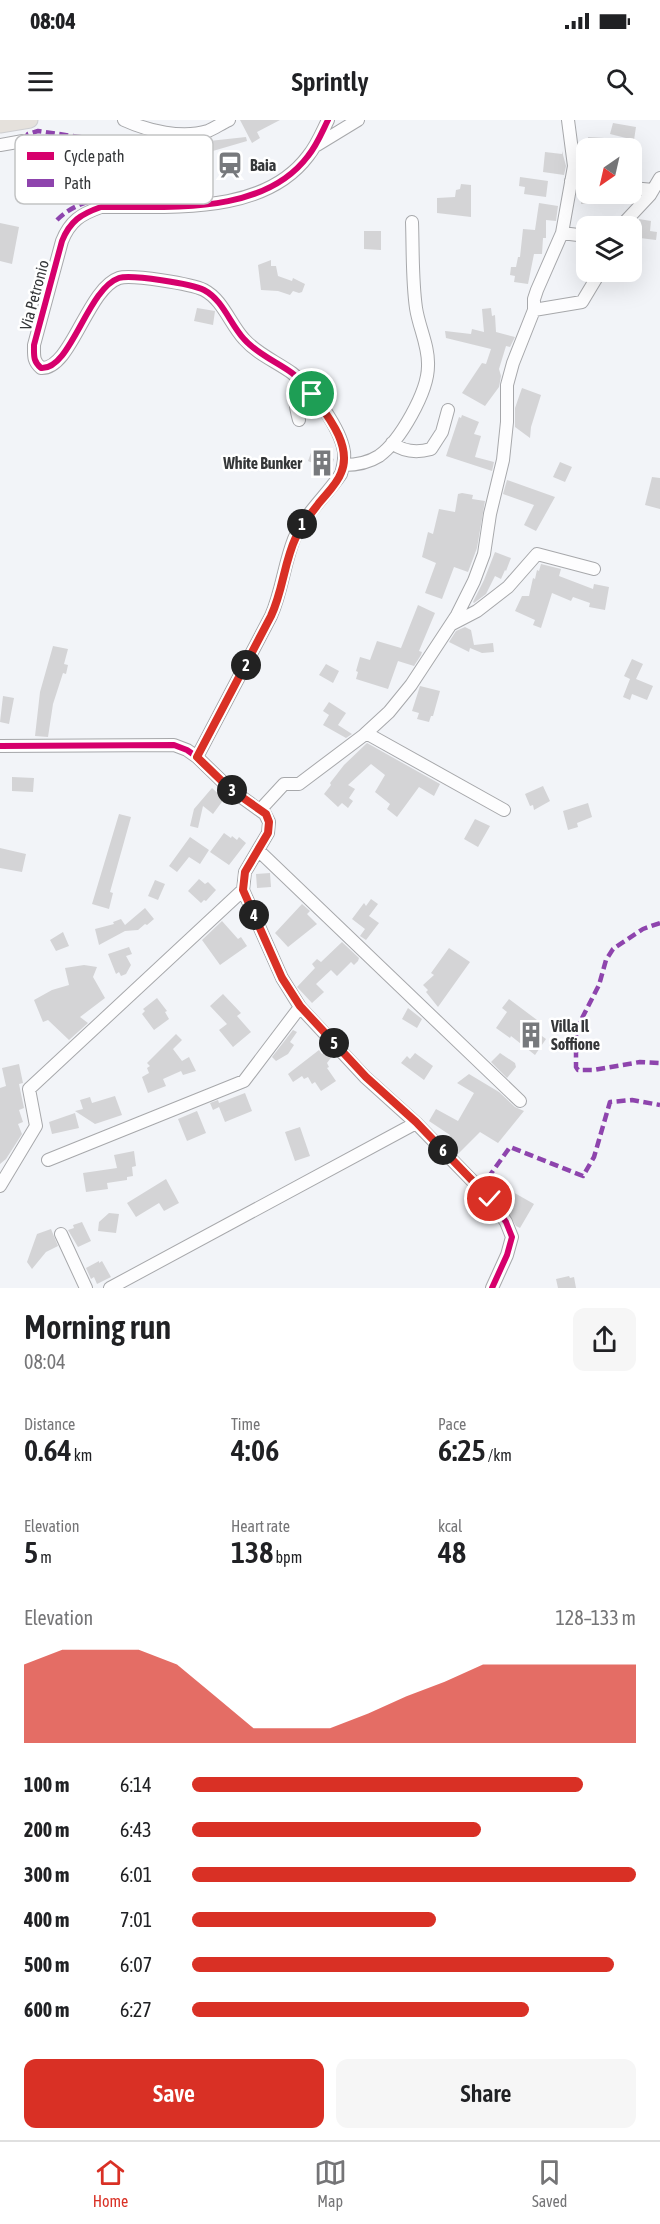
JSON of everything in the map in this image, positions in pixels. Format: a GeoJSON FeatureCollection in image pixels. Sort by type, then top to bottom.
{"type":"FeatureCollection","features":[{"type":"Feature","properties":{"kind":"main road"},"geometry":{"type":"LineString","coordinates":[[0,125],[30,120]]}},
{"type":"Feature","properties":{"kind":"street"},"geometry":{"type":"LineString","coordinates":[[124,120],[182,134],[207,131],[229,120]]}},
{"type":"Feature","properties":{"kind":"street","name":"Via Petronio"},"geometry":{"type":"LineString","coordinates":[[213,203],[258,194],[288,177],[308,158],[328,120]]}},
{"type":"Feature","properties":{"kind":"street"},"geometry":{"type":"LineString","coordinates":[[316,146],[358,120]]}},
{"type":"Feature","properties":{"kind":"street"},"geometry":{"type":"LineString","coordinates":[[260,810],[284,784],[299,783],[366,733],[396,703],[450,626],[474,581],[484,554],[490,514],[503,460],[507,422],[507,385],[513,363],[534,310],[534,299],[562,233],[574,154],[568,120]]}},
{"type":"Feature","properties":{"kind":"street"},"geometry":{"type":"LineString","coordinates":[[0,145],[15,142]]}},
{"type":"Feature","properties":{"kind":"street"},"geometry":{"type":"LineString","coordinates":[[630,216],[653,190],[660,178]]}},
{"type":"Feature","properties":{"kind":"street"},"geometry":{"type":"LineString","coordinates":[[571,181],[576,182]]}},
{"type":"Feature","properties":{"kind":"street"},"geometry":{"type":"LineString","coordinates":[[642,189],[653,190]]}},
{"type":"Feature","properties":{"kind":"street","name":"Via Petronio"},"geometry":{"type":"LineString","coordinates":[[189,204],[101,207],[83,213],[74,220],[62,241],[34,345],[34,358],[41,368],[52,366],[60,358],[94,302],[106,286],[118,278],[133,276],[201,289],[210,294],[248,343],[293,374],[306,386],[320,404],[341,441],[344,465]]}},
{"type":"Feature","properties":{"kind":"street"},"geometry":{"type":"LineString","coordinates":[[197,757],[271,616],[279,598],[294,539],[301,525],[334,484],[344,465],[358,465],[384,452],[392,443],[425,388],[428,375],[428,353],[416,308],[412,222]]}},
{"type":"Feature","properties":{"kind":"street"},"geometry":{"type":"LineString","coordinates":[[562,233],[576,235]]}},
{"type":"Feature","properties":{"kind":"street"},"geometry":{"type":"LineString","coordinates":[[534,310],[582,302],[594,282]]}},
{"type":"Feature","properties":{"kind":"street"},"geometry":{"type":"LineString","coordinates":[[299,420],[294,401],[297,393],[306,386]]}},
{"type":"Feature","properties":{"kind":"street"},"geometry":{"type":"LineString","coordinates":[[392,443],[417,452],[431,449],[442,432],[448,410]]}},
{"type":"Feature","properties":{"kind":"street"},"geometry":{"type":"LineString","coordinates":[[450,626],[477,611],[508,587],[537,554],[594,569]]}},
{"type":"Feature","properties":{"kind":"street"},"geometry":{"type":"LineString","coordinates":[[366,733],[504,810]]}},
{"type":"Feature","properties":{"kind":"street"},"geometry":{"type":"LineString","coordinates":[[0,746],[174,746],[187,750],[197,757],[229,788],[266,814],[269,822],[268,833],[245,872],[243,890],[282,978],[300,1006],[366,1077],[416,1122],[490,1199],[506,1222],[512,1237],[507,1255],[492,1288]]}},
{"type":"Feature","properties":{"kind":"street"},"geometry":{"type":"LineString","coordinates":[[259,851],[520,1101]]}},
{"type":"Feature","properties":{"kind":"street"},"geometry":{"type":"LineString","coordinates":[[0,1186],[36,1126],[29,1089],[243,890]]}},
{"type":"Feature","properties":{"kind":"street"},"geometry":{"type":"LineString","coordinates":[[48,1160],[244,1081],[300,1006]]}},
{"type":"Feature","properties":{"kind":"street"},"geometry":{"type":"LineString","coordinates":[[110,1288],[416,1122]]}},
{"type":"Feature","properties":{"kind":"street"},"geometry":{"type":"LineString","coordinates":[[61,1234],[86,1288]]}},
{"type":"Feature","properties":{"kind":"building"},"geometry":{"type":"Polygon","coordinates":[[[240,120],[280,120],[257,132],[260,138],[252,143],[240,120]]]}},
{"type":"Feature","properties":{"kind":"building"},"geometry":{"type":"Polygon","coordinates":[[[613,123],[636,127],[634,138],[610,134],[613,123]]]}},
{"type":"Feature","properties":{"kind":"building"},"geometry":{"type":"Polygon","coordinates":[[[246,137],[247,141],[213,151],[213,141],[246,137]]]}},
{"type":"Feature","properties":{"kind":"building"},"geometry":{"type":"Polygon","coordinates":[[[562,151],[566,166],[564,175],[543,172],[545,152],[562,154],[562,151]]]}},
{"type":"Feature","properties":{"kind":"building"},"geometry":{"type":"Polygon","coordinates":[[[520,177],[548,181],[546,197],[524,194],[525,187],[519,186],[520,177]]]}},
{"type":"Feature","properties":{"kind":"building"},"geometry":{"type":"Polygon","coordinates":[[[461,184],[471,185],[471,217],[437,213],[437,198],[455,197],[456,190],[460,189],[461,184]]]}},
{"type":"Feature","properties":{"kind":"building"},"geometry":{"type":"Polygon","coordinates":[[[539,203],[558,206],[556,221],[546,220],[546,238],[543,238],[542,254],[534,254],[528,284],[514,282],[515,276],[510,275],[511,267],[516,267],[518,257],[520,257],[523,229],[535,230],[539,203]]]}},
{"type":"Feature","properties":{"kind":"building"},"geometry":{"type":"Polygon","coordinates":[[[642,220],[651,221],[650,231],[657,232],[656,240],[642,238],[642,220]]]}},
{"type":"Feature","properties":{"kind":"building"},"geometry":{"type":"Polygon","coordinates":[[[0,223],[19,227],[12,264],[0,261],[0,223]]]}},
{"type":"Feature","properties":{"kind":"building"},"geometry":{"type":"Polygon","coordinates":[[[364,231],[381,231],[381,250],[364,249],[364,231]]]}},
{"type":"Feature","properties":{"kind":"building"},"geometry":{"type":"Polygon","coordinates":[[[271,260],[271,266],[276,266],[278,276],[292,281],[293,278],[305,284],[302,292],[293,291],[290,295],[278,291],[261,290],[258,265],[271,260]]]}},
{"type":"Feature","properties":{"kind":"building"},"geometry":{"type":"Polygon","coordinates":[[[197,308],[215,311],[213,325],[194,321],[197,308]]]}},
{"type":"Feature","properties":{"kind":"building"},"geometry":{"type":"Polygon","coordinates":[[[491,308],[492,316],[495,315],[496,332],[515,337],[510,347],[506,346],[499,369],[501,376],[499,387],[485,406],[462,393],[482,363],[486,364],[491,349],[446,338],[445,331],[471,334],[472,329],[484,332],[482,309],[491,308]]]}},
{"type":"Feature","properties":{"kind":"building"},"geometry":{"type":"Polygon","coordinates":[[[522,388],[541,395],[530,438],[515,427],[515,408],[522,388]]]}},
{"type":"Feature","properties":{"kind":"building"},"geometry":{"type":"Polygon","coordinates":[[[462,415],[479,422],[474,434],[481,436],[475,457],[494,462],[492,471],[446,456],[459,417],[461,418],[462,415]]]}},
{"type":"Feature","properties":{"kind":"building","name":"White Bunker"},"geometry":{"type":"Polygon","coordinates":[[[312,450],[328,454],[334,459],[330,472],[325,470],[319,478],[313,473],[315,464],[308,461],[312,450]]]}},
{"type":"Feature","properties":{"kind":"building"},"geometry":{"type":"Polygon","coordinates":[[[560,462],[572,467],[565,482],[553,477],[560,462]]]}},
{"type":"Feature","properties":{"kind":"building"},"geometry":{"type":"Polygon","coordinates":[[[652,477],[660,478],[660,509],[645,505],[652,477]]]}},
{"type":"Feature","properties":{"kind":"building"},"geometry":{"type":"Polygon","coordinates":[[[507,480],[555,497],[536,531],[524,525],[534,505],[503,494],[507,480]]]}},
{"type":"Feature","properties":{"kind":"building"},"geometry":{"type":"Polygon","coordinates":[[[458,494],[473,495],[472,499],[485,501],[477,548],[468,572],[454,567],[442,599],[425,593],[436,563],[422,557],[428,532],[433,534],[439,509],[455,512],[458,494]]]}},
{"type":"Feature","properties":{"kind":"building"},"geometry":{"type":"Polygon","coordinates":[[[495,552],[511,558],[506,571],[501,579],[495,576],[486,594],[474,603],[473,602],[495,552]]]}},
{"type":"Feature","properties":{"kind":"building"},"geometry":{"type":"Polygon","coordinates":[[[541,564],[561,569],[559,576],[593,589],[594,584],[609,587],[605,610],[589,607],[590,603],[573,597],[571,601],[552,593],[541,628],[533,625],[535,620],[515,611],[522,596],[529,596],[533,578],[535,579],[541,564]]]}},
{"type":"Feature","properties":{"kind":"building"},"geometry":{"type":"Polygon","coordinates":[[[418,605],[435,613],[419,651],[422,652],[421,655],[414,666],[398,661],[388,689],[356,679],[360,657],[370,660],[377,641],[401,648],[418,605]]]}},
{"type":"Feature","properties":{"kind":"building"},"geometry":{"type":"Polygon","coordinates":[[[465,627],[471,630],[474,645],[493,643],[494,652],[482,653],[470,648],[469,652],[449,642],[456,631],[465,627]]]}},
{"type":"Feature","properties":{"kind":"building"},"geometry":{"type":"Polygon","coordinates":[[[53,646],[68,649],[64,664],[68,665],[53,704],[48,737],[35,736],[40,692],[53,646]]]}},
{"type":"Feature","properties":{"kind":"building"},"geometry":{"type":"Polygon","coordinates":[[[632,659],[643,664],[636,679],[653,686],[647,700],[632,694],[630,700],[623,697],[630,679],[624,676],[632,659]]]}},
{"type":"Feature","properties":{"kind":"building"},"geometry":{"type":"Polygon","coordinates":[[[326,664],[339,671],[333,683],[319,675],[326,664]]]}},
{"type":"Feature","properties":{"kind":"building"},"geometry":{"type":"Polygon","coordinates":[[[420,686],[440,691],[429,722],[417,719],[419,713],[412,711],[420,686]]]}},
{"type":"Feature","properties":{"kind":"building"},"geometry":{"type":"Polygon","coordinates":[[[3,696],[14,698],[9,724],[0,722],[3,696]]]}},
{"type":"Feature","properties":{"kind":"building"},"geometry":{"type":"Polygon","coordinates":[[[329,702],[346,713],[338,725],[352,734],[346,738],[323,725],[329,715],[323,711],[329,702]]]}},
{"type":"Feature","properties":{"kind":"building"},"geometry":{"type":"Polygon","coordinates":[[[367,743],[440,784],[434,796],[419,787],[397,817],[387,809],[390,804],[375,792],[385,775],[371,764],[348,785],[355,789],[349,798],[353,801],[348,808],[342,803],[338,807],[324,794],[344,765],[367,743]]]}},
{"type":"Feature","properties":{"kind":"building"},"geometry":{"type":"Polygon","coordinates":[[[12,777],[34,778],[33,792],[12,791],[12,777]]]}},
{"type":"Feature","properties":{"kind":"building"},"geometry":{"type":"Polygon","coordinates":[[[543,786],[550,801],[534,810],[525,794],[543,786]]]}},
{"type":"Feature","properties":{"kind":"building"},"geometry":{"type":"Polygon","coordinates":[[[212,788],[224,799],[213,814],[203,806],[198,828],[190,826],[194,809],[212,788]]]}},
{"type":"Feature","properties":{"kind":"building"},"geometry":{"type":"Polygon","coordinates":[[[588,803],[592,817],[577,823],[578,827],[568,830],[563,811],[588,803]]]}},
{"type":"Feature","properties":{"kind":"building"},"geometry":{"type":"Polygon","coordinates":[[[119,814],[131,817],[110,892],[113,893],[109,909],[92,904],[119,814]]]}},
{"type":"Feature","properties":{"kind":"building"},"geometry":{"type":"Polygon","coordinates":[[[475,819],[490,826],[478,847],[464,839],[475,819]]]}},
{"type":"Feature","properties":{"kind":"building"},"geometry":{"type":"Polygon","coordinates":[[[224,833],[237,840],[239,837],[246,843],[229,865],[210,852],[224,833]]]}},
{"type":"Feature","properties":{"kind":"building"},"geometry":{"type":"Polygon","coordinates":[[[190,837],[209,850],[200,864],[189,857],[177,872],[169,866],[190,837]]]}},
{"type":"Feature","properties":{"kind":"building"},"geometry":{"type":"Polygon","coordinates":[[[0,848],[26,854],[22,872],[0,868],[0,848]]]}},
{"type":"Feature","properties":{"kind":"building"},"geometry":{"type":"Polygon","coordinates":[[[270,873],[271,887],[257,888],[256,874],[270,873]]]}},
{"type":"Feature","properties":{"kind":"building"},"geometry":{"type":"Polygon","coordinates":[[[199,879],[205,884],[208,882],[216,890],[201,903],[188,891],[199,879]]]}},
{"type":"Feature","properties":{"kind":"building"},"geometry":{"type":"Polygon","coordinates":[[[155,880],[165,884],[158,900],[148,896],[155,880]]]}},
{"type":"Feature","properties":{"kind":"building"},"geometry":{"type":"Polygon","coordinates":[[[371,899],[378,904],[369,916],[379,923],[366,940],[360,936],[365,929],[352,919],[364,903],[366,906],[371,899]]]}},
{"type":"Feature","properties":{"kind":"building"},"geometry":{"type":"Polygon","coordinates":[[[302,904],[310,911],[307,914],[317,924],[288,947],[275,933],[302,904]]]}},
{"type":"Feature","properties":{"kind":"building"},"geometry":{"type":"Polygon","coordinates":[[[145,908],[154,919],[147,925],[145,924],[138,930],[125,931],[99,945],[95,929],[114,924],[113,922],[121,919],[125,925],[145,908]]]}},
{"type":"Feature","properties":{"kind":"building"},"geometry":{"type":"Polygon","coordinates":[[[222,921],[238,939],[241,937],[247,946],[220,965],[202,940],[222,921]]]}},
{"type":"Feature","properties":{"kind":"building"},"geometry":{"type":"Polygon","coordinates":[[[63,932],[69,946],[56,951],[50,940],[63,932]]]}},
{"type":"Feature","properties":{"kind":"building"},"geometry":{"type":"Polygon","coordinates":[[[342,942],[359,958],[358,961],[354,965],[351,962],[337,976],[331,970],[316,984],[324,992],[312,1003],[297,987],[315,968],[312,964],[317,959],[321,962],[342,942]]]}},
{"type":"Feature","properties":{"kind":"building"},"geometry":{"type":"Polygon","coordinates":[[[129,947],[132,954],[126,956],[131,965],[126,974],[121,976],[119,972],[116,974],[108,954],[129,947]]]}},
{"type":"Feature","properties":{"kind":"building"},"geometry":{"type":"Polygon","coordinates":[[[449,948],[470,962],[438,1007],[423,985],[434,975],[431,973],[449,948]]]}},
{"type":"Feature","properties":{"kind":"building"},"geometry":{"type":"Polygon","coordinates":[[[84,965],[97,967],[93,977],[105,998],[80,1017],[88,1023],[69,1040],[48,1020],[43,1022],[34,1000],[52,990],[69,985],[65,968],[84,965]]]}},
{"type":"Feature","properties":{"kind":"building"},"geometry":{"type":"Polygon","coordinates":[[[223,994],[241,1013],[237,1016],[251,1032],[233,1047],[219,1030],[227,1024],[210,1006],[223,994]]]}},
{"type":"Feature","properties":{"kind":"building"},"geometry":{"type":"Polygon","coordinates":[[[157,998],[167,1011],[165,1012],[169,1019],[154,1030],[142,1014],[145,1011],[143,1009],[157,998]]]}},
{"type":"Feature","properties":{"kind":"building"},"geometry":{"type":"Polygon","coordinates":[[[509,999],[541,1023],[535,1031],[546,1039],[535,1055],[511,1036],[510,1038],[496,1028],[507,1012],[502,1008],[509,999]]]}},
{"type":"Feature","properties":{"kind":"building"},"geometry":{"type":"Polygon","coordinates":[[[408,1008],[422,1019],[417,1028],[402,1019],[408,1008]]]}},
{"type":"Feature","properties":{"kind":"building"},"geometry":{"type":"Polygon","coordinates":[[[293,1030],[297,1032],[290,1042],[294,1045],[288,1054],[276,1061],[272,1057],[293,1030]]]}},
{"type":"Feature","properties":{"kind":"building"},"geometry":{"type":"Polygon","coordinates":[[[176,1034],[182,1040],[173,1049],[182,1061],[189,1057],[196,1071],[183,1075],[181,1071],[163,1079],[166,1086],[148,1093],[142,1077],[149,1073],[147,1068],[150,1066],[147,1063],[176,1034]]]}},
{"type":"Feature","properties":{"kind":"building"},"geometry":{"type":"Polygon","coordinates":[[[328,1049],[333,1055],[327,1063],[329,1067],[327,1068],[336,1081],[321,1091],[315,1082],[312,1084],[308,1077],[304,1079],[302,1076],[293,1082],[288,1074],[319,1050],[322,1054],[328,1049]]]}},
{"type":"Feature","properties":{"kind":"building"},"geometry":{"type":"Polygon","coordinates":[[[415,1053],[433,1066],[424,1080],[401,1063],[407,1056],[410,1059],[415,1053]]]}},
{"type":"Feature","properties":{"kind":"building"},"geometry":{"type":"Polygon","coordinates":[[[500,1053],[515,1063],[516,1067],[507,1078],[491,1062],[500,1053]]]}},
{"type":"Feature","properties":{"kind":"building"},"geometry":{"type":"Polygon","coordinates":[[[19,1064],[23,1083],[19,1084],[24,1108],[19,1110],[23,1122],[18,1124],[22,1134],[6,1159],[0,1164],[0,1088],[6,1086],[2,1068],[19,1064]]]}},
{"type":"Feature","properties":{"kind":"building"},"geometry":{"type":"Polygon","coordinates":[[[469,1074],[499,1092],[515,1107],[524,1111],[498,1143],[480,1132],[458,1154],[445,1141],[450,1135],[429,1121],[436,1109],[458,1121],[474,1093],[457,1083],[469,1074]]]}},
{"type":"Feature","properties":{"kind":"building"},"geometry":{"type":"Polygon","coordinates":[[[245,1093],[252,1111],[225,1122],[219,1107],[213,1110],[210,1103],[218,1100],[219,1103],[245,1093]]]}},
{"type":"Feature","properties":{"kind":"building"},"geometry":{"type":"Polygon","coordinates":[[[115,1096],[122,1115],[95,1124],[75,1111],[83,1109],[80,1100],[90,1097],[92,1103],[115,1096]]]}},
{"type":"Feature","properties":{"kind":"building"},"geometry":{"type":"Polygon","coordinates":[[[197,1111],[206,1133],[187,1141],[178,1119],[197,1111]]]}},
{"type":"Feature","properties":{"kind":"building"},"geometry":{"type":"Polygon","coordinates":[[[75,1113],[79,1128],[52,1134],[49,1122],[75,1113]]]}},
{"type":"Feature","properties":{"kind":"building"},"geometry":{"type":"Polygon","coordinates":[[[300,1127],[310,1156],[295,1161],[285,1132],[300,1127]]]}},
{"type":"Feature","properties":{"kind":"building"},"geometry":{"type":"Polygon","coordinates":[[[134,1151],[136,1166],[132,1167],[133,1176],[127,1177],[127,1180],[107,1183],[108,1189],[86,1192],[83,1173],[117,1168],[114,1155],[134,1151]]]}},
{"type":"Feature","properties":{"kind":"building"},"geometry":{"type":"Polygon","coordinates":[[[166,1179],[179,1203],[164,1211],[159,1203],[136,1217],[127,1203],[166,1179]]]}},
{"type":"Feature","properties":{"kind":"building"},"geometry":{"type":"Polygon","coordinates":[[[506,1188],[534,1204],[520,1228],[516,1226],[500,1199],[506,1188]]]}},
{"type":"Feature","properties":{"kind":"building"},"geometry":{"type":"Polygon","coordinates":[[[109,1213],[119,1214],[116,1233],[98,1231],[99,1222],[109,1213]]]}},
{"type":"Feature","properties":{"kind":"building"},"geometry":{"type":"Polygon","coordinates":[[[82,1222],[91,1241],[78,1247],[68,1230],[74,1228],[73,1225],[82,1222]]]}},
{"type":"Feature","properties":{"kind":"building"},"geometry":{"type":"Polygon","coordinates":[[[51,1229],[58,1246],[46,1252],[32,1269],[27,1262],[37,1234],[51,1229]]]}},
{"type":"Feature","properties":{"kind":"building"},"geometry":{"type":"Polygon","coordinates":[[[99,1261],[99,1263],[102,1261],[111,1277],[97,1284],[94,1277],[91,1279],[86,1268],[99,1261]]]}},
{"type":"Feature","properties":{"kind":"building"},"geometry":{"type":"Polygon","coordinates":[[[574,1277],[576,1288],[558,1288],[556,1279],[574,1277]]]}},
{"type":"Feature","properties":{"kind":"marked path"},"geometry":{"type":"LineString","coordinates":[[27,135],[38,131],[66,135]]}},
{"type":"Feature","properties":{"kind":"marked path"},"geometry":{"type":"LineString","coordinates":[[57,220],[82,204]]}},
{"type":"Feature","properties":{"kind":"marked path"},"geometry":{"type":"LineString","coordinates":[[660,923],[643,929],[613,949],[606,960],[599,985],[576,1030],[576,1067],[578,1070],[593,1070],[640,1062],[660,1063]]}},
{"type":"Feature","properties":{"kind":"marked path"},"geometry":{"type":"LineString","coordinates":[[480,1189],[510,1147],[583,1176],[594,1157],[610,1102],[632,1100],[660,1105]]}},
{"type":"Feature","properties":{"kind":"cycle path"},"geometry":{"type":"LineString","coordinates":[[197,757],[271,616],[298,530],[341,474],[344,458],[342,443],[324,409],[300,379],[249,344],[221,306],[211,294],[204,290],[148,278],[119,278],[108,285],[98,297],[70,343],[52,365],[41,368],[38,365],[34,358],[34,345],[62,241],[77,219],[101,207],[213,204],[241,198],[266,189],[289,175],[308,156],[328,120]]}},
{"type":"Feature","properties":{"kind":"cycle path"},"geometry":{"type":"LineString","coordinates":[[0,746],[174,745],[197,757],[229,788],[265,814],[269,822],[268,833],[245,872],[243,890],[282,978],[300,1007],[365,1077],[416,1123],[490,1199],[506,1222],[512,1237],[507,1255],[492,1288]]}},
{"type":"Feature","properties":{"kind":"place","name":"Baia"},"geometry":{"type":"Point","coordinates":[230,165]}},
{"type":"Feature","properties":{"kind":"place","name":"White Bunker"},"geometry":{"type":"Point","coordinates":[322,463]}},
{"type":"Feature","properties":{"kind":"place","name":"Villa Il Soffione"},"geometry":{"type":"Point","coordinates":[531,1035]}},
{"type":"Feature","properties":{"kind":"route"},"geometry":{"type":"LineString","coordinates":[[312,394],[338,434],[344,453],[344,465],[334,484],[301,525],[294,539],[279,598],[271,616],[197,757],[229,788],[266,814],[269,822],[268,833],[245,872],[243,890],[282,978],[300,1006],[366,1077],[416,1122],[490,1199]]}}]}
